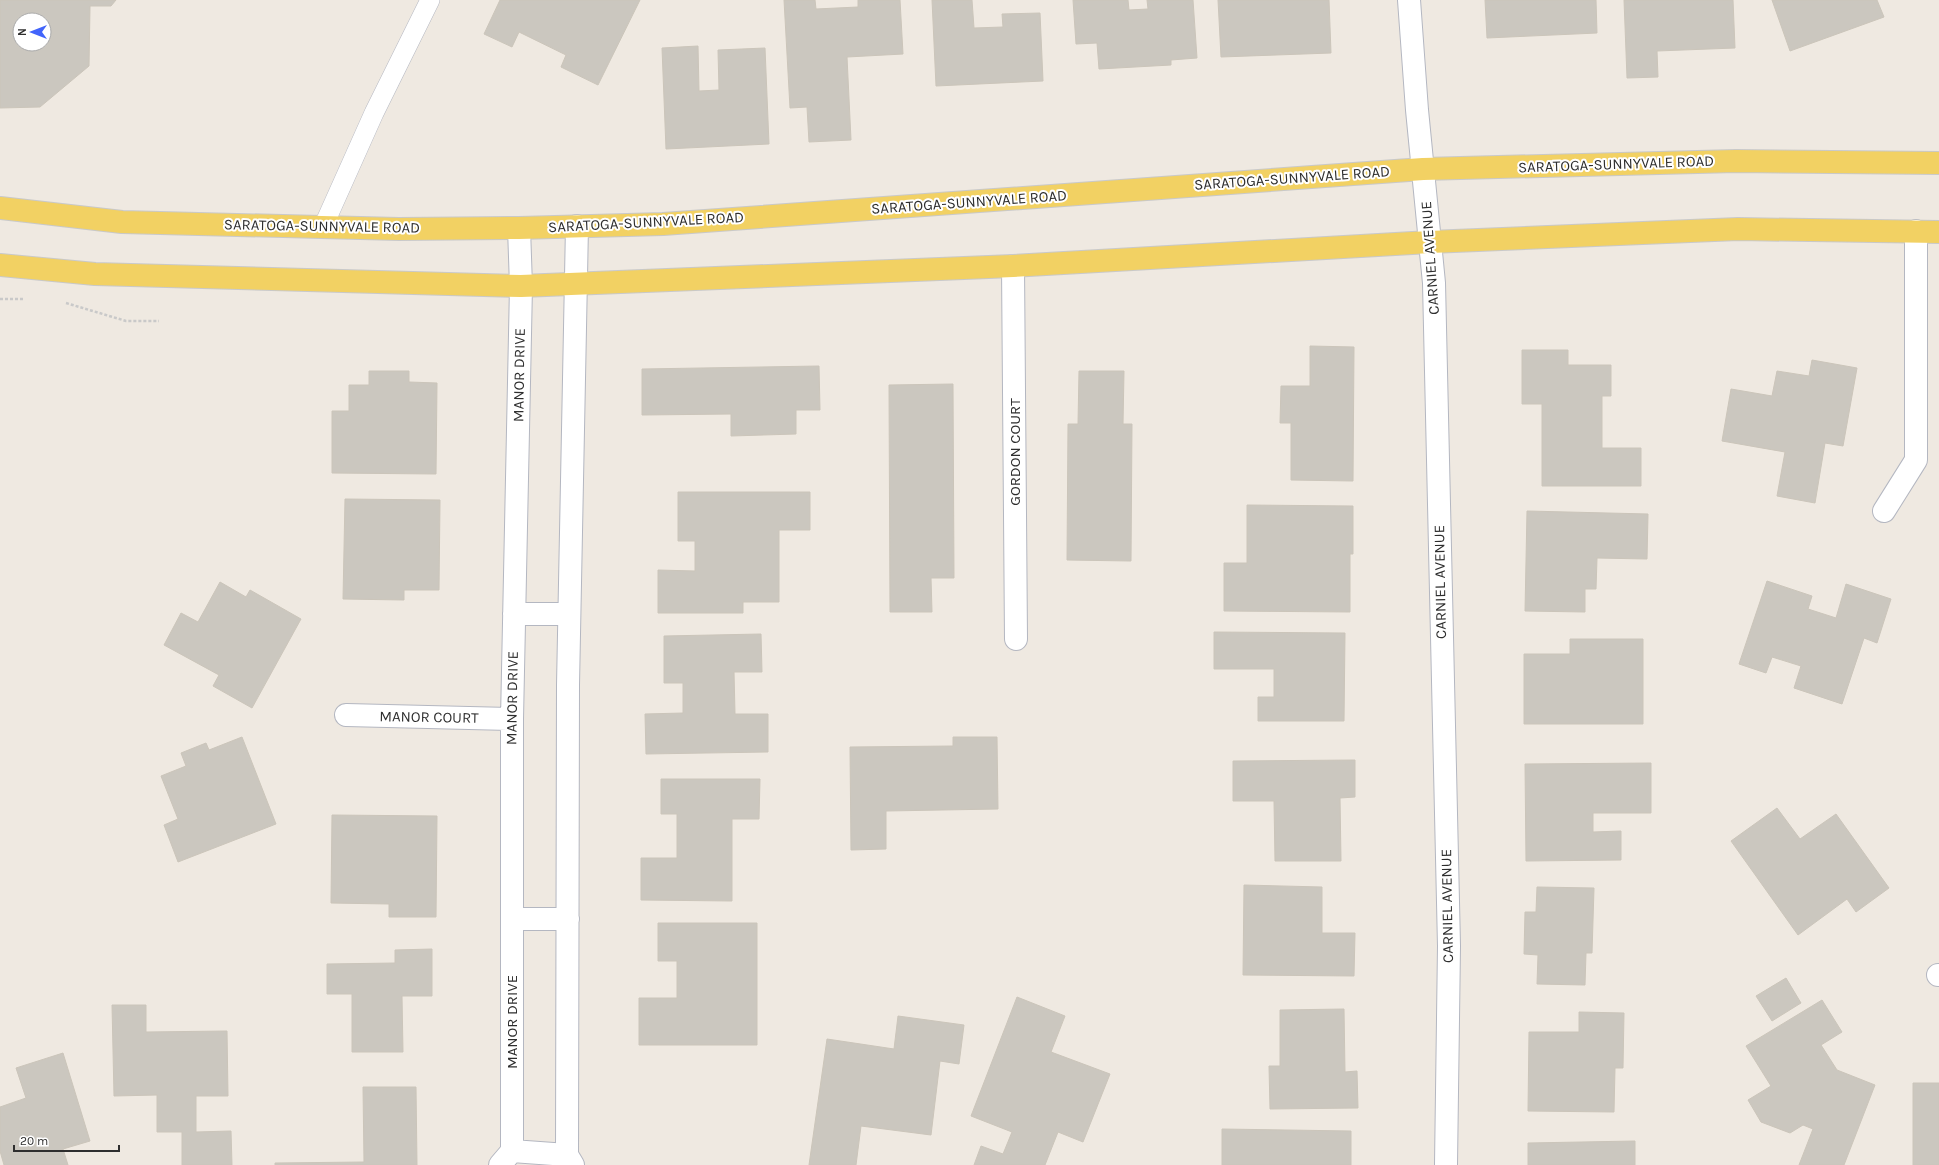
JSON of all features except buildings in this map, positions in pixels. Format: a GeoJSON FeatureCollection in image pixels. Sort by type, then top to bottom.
{"type":"FeatureCollection","features":[{"type":"Feature","properties":{"kind":"main road","name":"SARATOGA-SUNNYVALE ROAD"},"geometry":{"type":"LineString","coordinates":[[0,208],[122,222],[399,229],[518,228],[671,223],[1423,169],[1736,160],[1939,163]]}},
{"type":"Feature","properties":{"kind":"main road"},"geometry":{"type":"LineString","coordinates":[[0,265],[95,274],[522,286],[1013,266],[1430,242],[1738,229],[1939,232]]}},
{"type":"Feature","properties":{"kind":"street","name":"CARNIEL AVENUE"},"geometry":{"type":"LineString","coordinates":[[1409,0],[1434,283],[1449,946],[1446,1165]]}},
{"type":"Feature","properties":{"kind":"street"},"geometry":{"type":"LineString","coordinates":[[506,1158],[570,1160],[568,919],[569,614],[577,226]]}},
{"type":"Feature","properties":{"kind":"street","name":"MANOR DRIVE"},"geometry":{"type":"LineString","coordinates":[[506,1158],[512,919],[512,719],[522,286],[518,228]]}},
{"type":"Feature","properties":{"kind":"street"},"geometry":{"type":"LineString","coordinates":[[1884,511],[1916,460],[1916,231]]}},
{"type":"Feature","properties":{"kind":"street","name":"GORDON COURT"},"geometry":{"type":"LineString","coordinates":[[1013,266],[1016,639]]}},
{"type":"Feature","properties":{"kind":"street"},"geometry":{"type":"LineString","coordinates":[[514,614],[569,614]]}},
{"type":"Feature","properties":{"kind":"street","name":"MANOR COURT"},"geometry":{"type":"LineString","coordinates":[[346,715],[512,719]]}},
{"type":"Feature","properties":{"kind":"street"},"geometry":{"type":"LineString","coordinates":[[512,919],[568,919]]}},
{"type":"Feature","properties":{"kind":"lane"},"geometry":{"type":"LineString","coordinates":[[323,227],[374,113],[430,0]]}},
{"type":"Feature","properties":{"kind":"path"},"geometry":{"type":"LineString","coordinates":[[0,299],[30,299]]}},
{"type":"Feature","properties":{"kind":"path"},"geometry":{"type":"LineString","coordinates":[[59,301],[126,321],[159,321]]}}]}
